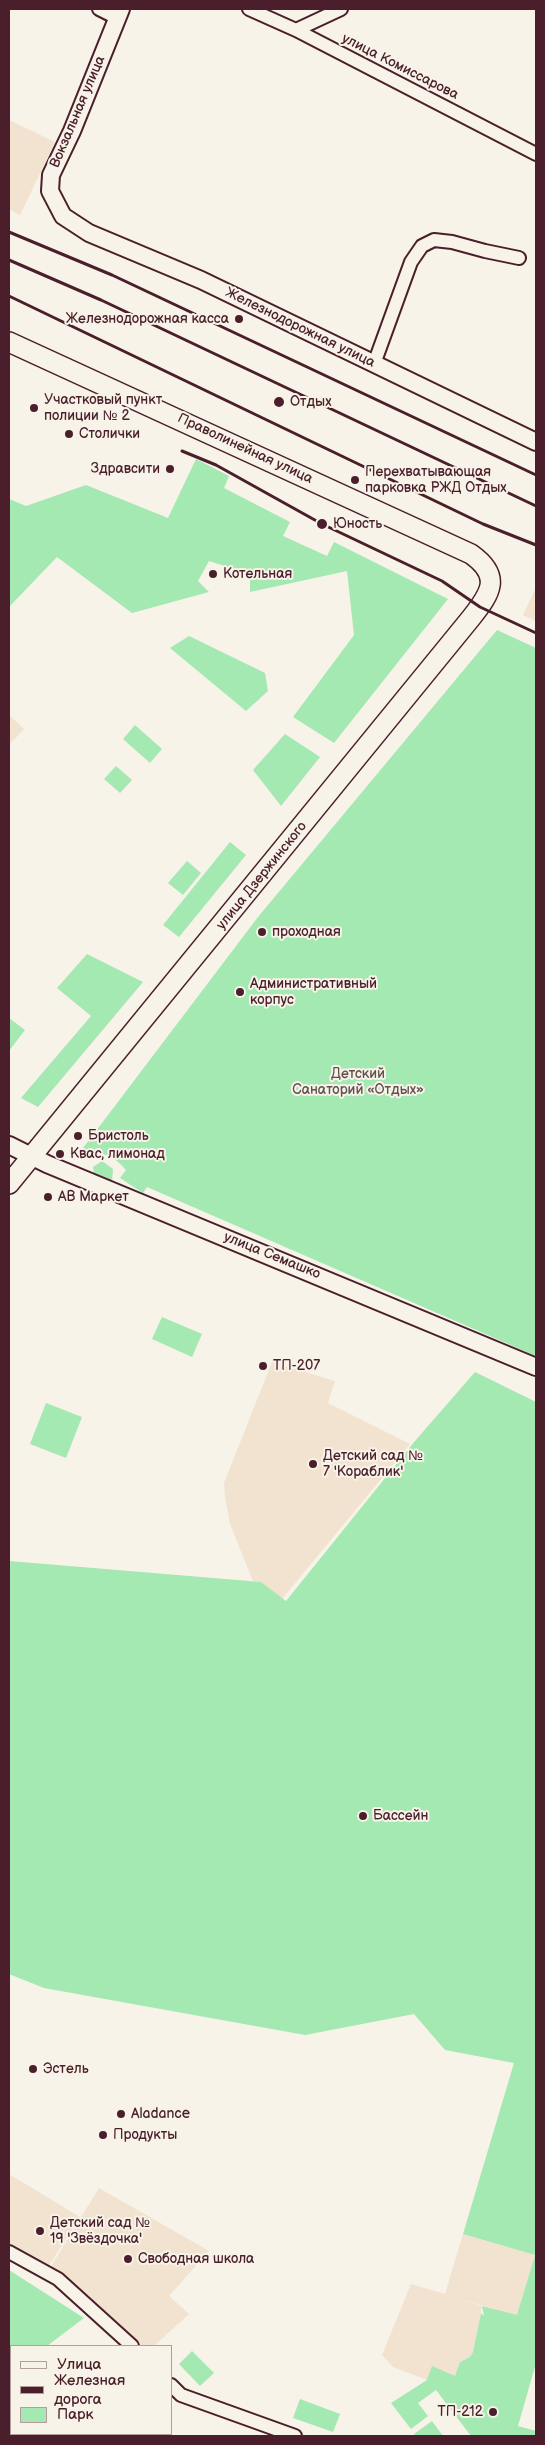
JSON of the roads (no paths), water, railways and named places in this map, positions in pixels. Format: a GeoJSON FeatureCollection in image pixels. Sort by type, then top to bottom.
{"type":"FeatureCollection","features":[{"type":"Feature","properties":{"kind":"main road","name":"Праволинейная улица"},"geometry":{"type":"LineString","coordinates":[[9,342],[481,560]]}},
{"type":"Feature","properties":{"kind":"main road","name":"улица Дзержинского"},"geometry":{"type":"LineString","coordinates":[[9,1184],[486,599],[490,591],[491,581],[490,574],[481,560]]}},
{"type":"Feature","properties":{"kind":"street"},"geometry":{"type":"LineString","coordinates":[[99,9],[119,13]]}},
{"type":"Feature","properties":{"kind":"street","name":"улица Комиссарова"},"geometry":{"type":"LineString","coordinates":[[249,9],[296,30],[536,154]]}},
{"type":"Feature","properties":{"kind":"street"},"geometry":{"type":"LineString","coordinates":[[296,30],[341,9]]}},
{"type":"Feature","properties":{"kind":"street","name":"Вокзальная улица"},"geometry":{"type":"LineString","coordinates":[[63,216],[50,191],[51,175],[72,131],[119,13]]}},
{"type":"Feature","properties":{"kind":"street","name":"Железнодорожная улица"},"geometry":{"type":"LineString","coordinates":[[63,216],[89,232],[202,280],[536,442]]}},
{"type":"Feature","properties":{"kind":"street"},"geometry":{"type":"LineString","coordinates":[[374,364],[411,262],[422,246],[434,240],[452,242],[484,252],[519,258]]}},
{"type":"Feature","properties":{"kind":"street","name":"улица Семашко"},"geometry":{"type":"LineString","coordinates":[[9,1145],[536,1367]]}},
{"type":"Feature","properties":{"kind":"street"},"geometry":{"type":"LineString","coordinates":[[9,2252],[58,2279],[131,2345]]}},
{"type":"Feature","properties":{"kind":"street"},"geometry":{"type":"LineString","coordinates":[[172,2386],[181,2395],[295,2436]]}},
{"type":"Feature","properties":{"kind":"railway"},"geometry":{"type":"LineString","coordinates":[[9,232],[112,275],[536,475]]}},
{"type":"Feature","properties":{"kind":"railway"},"geometry":{"type":"LineString","coordinates":[[9,260],[101,300],[536,506]]}},
{"type":"Feature","properties":{"kind":"railway"},"geometry":{"type":"LineString","coordinates":[[9,296],[483,524],[536,545]]}},
{"type":"Feature","properties":{"kind":"railway"},"geometry":{"type":"LineString","coordinates":[[182,451],[216,465],[322,524],[442,581],[480,607],[536,633]]}},
{"type":"Feature","properties":{"kind":"place","name":"Железнодорожная касса"},"geometry":{"type":"Point","coordinates":[239,319]}},
{"type":"Feature","properties":{"kind":"place","name":"Отдых"},"geometry":{"type":"Point","coordinates":[279,402]}},
{"type":"Feature","properties":{"kind":"place","name":"Участковый пункт полиции № 2"},"geometry":{"type":"Point","coordinates":[34,408]}},
{"type":"Feature","properties":{"kind":"place","name":"Столички"},"geometry":{"type":"Point","coordinates":[69,434]}},
{"type":"Feature","properties":{"kind":"place","name":"Здравсити"},"geometry":{"type":"Point","coordinates":[170,469]}},
{"type":"Feature","properties":{"kind":"place","name":"Перехватывающая парковка РЖД Отдых"},"geometry":{"type":"Point","coordinates":[355,480]}},
{"type":"Feature","properties":{"kind":"place","name":"Юность"},"geometry":{"type":"Point","coordinates":[322,524]}},
{"type":"Feature","properties":{"kind":"place","name":"Котельная"},"geometry":{"type":"Point","coordinates":[213,574]}},
{"type":"Feature","properties":{"kind":"place","name":"проходная"},"geometry":{"type":"Point","coordinates":[262,932]}},
{"type":"Feature","properties":{"kind":"place","name":"Административный корпус"},"geometry":{"type":"Point","coordinates":[240,992]}},
{"type":"Feature","properties":{"kind":"place","name":"Бристоль"},"geometry":{"type":"Point","coordinates":[78,1136]}},
{"type":"Feature","properties":{"kind":"place","name":"Квас, лимонад"},"geometry":{"type":"Point","coordinates":[60,1154]}},
{"type":"Feature","properties":{"kind":"place","name":"АВ Маркет"},"geometry":{"type":"Point","coordinates":[48,1197]}},
{"type":"Feature","properties":{"kind":"place","name":"ТП-207"},"geometry":{"type":"Point","coordinates":[263,1366]}},
{"type":"Feature","properties":{"kind":"place","name":"Детский сад № 7 'Кораблик'"},"geometry":{"type":"Point","coordinates":[313,1464]}},
{"type":"Feature","properties":{"kind":"place","name":"Бассейн"},"geometry":{"type":"Point","coordinates":[363,1816]}},
{"type":"Feature","properties":{"kind":"place","name":"Эстель"},"geometry":{"type":"Point","coordinates":[33,2069]}},
{"type":"Feature","properties":{"kind":"place","name":"Aladance"},"geometry":{"type":"Point","coordinates":[121,2114]}},
{"type":"Feature","properties":{"kind":"place","name":"Продукты"},"geometry":{"type":"Point","coordinates":[103,2135]}},
{"type":"Feature","properties":{"kind":"place","name":"Детский сад № 19 'Звёздочка'"},"geometry":{"type":"Point","coordinates":[40,2231]}},
{"type":"Feature","properties":{"kind":"place","name":"Свободная школа"},"geometry":{"type":"Point","coordinates":[128,2259]}},
{"type":"Feature","properties":{"kind":"place","name":"ТП-212"},"geometry":{"type":"Point","coordinates":[493,2412]}},
{"type":"Feature","properties":{"kind":"park label","name":"Детский Санаторий «Отдых»"},"geometry":{"type":"Point","coordinates":[358,1082]}}]}
